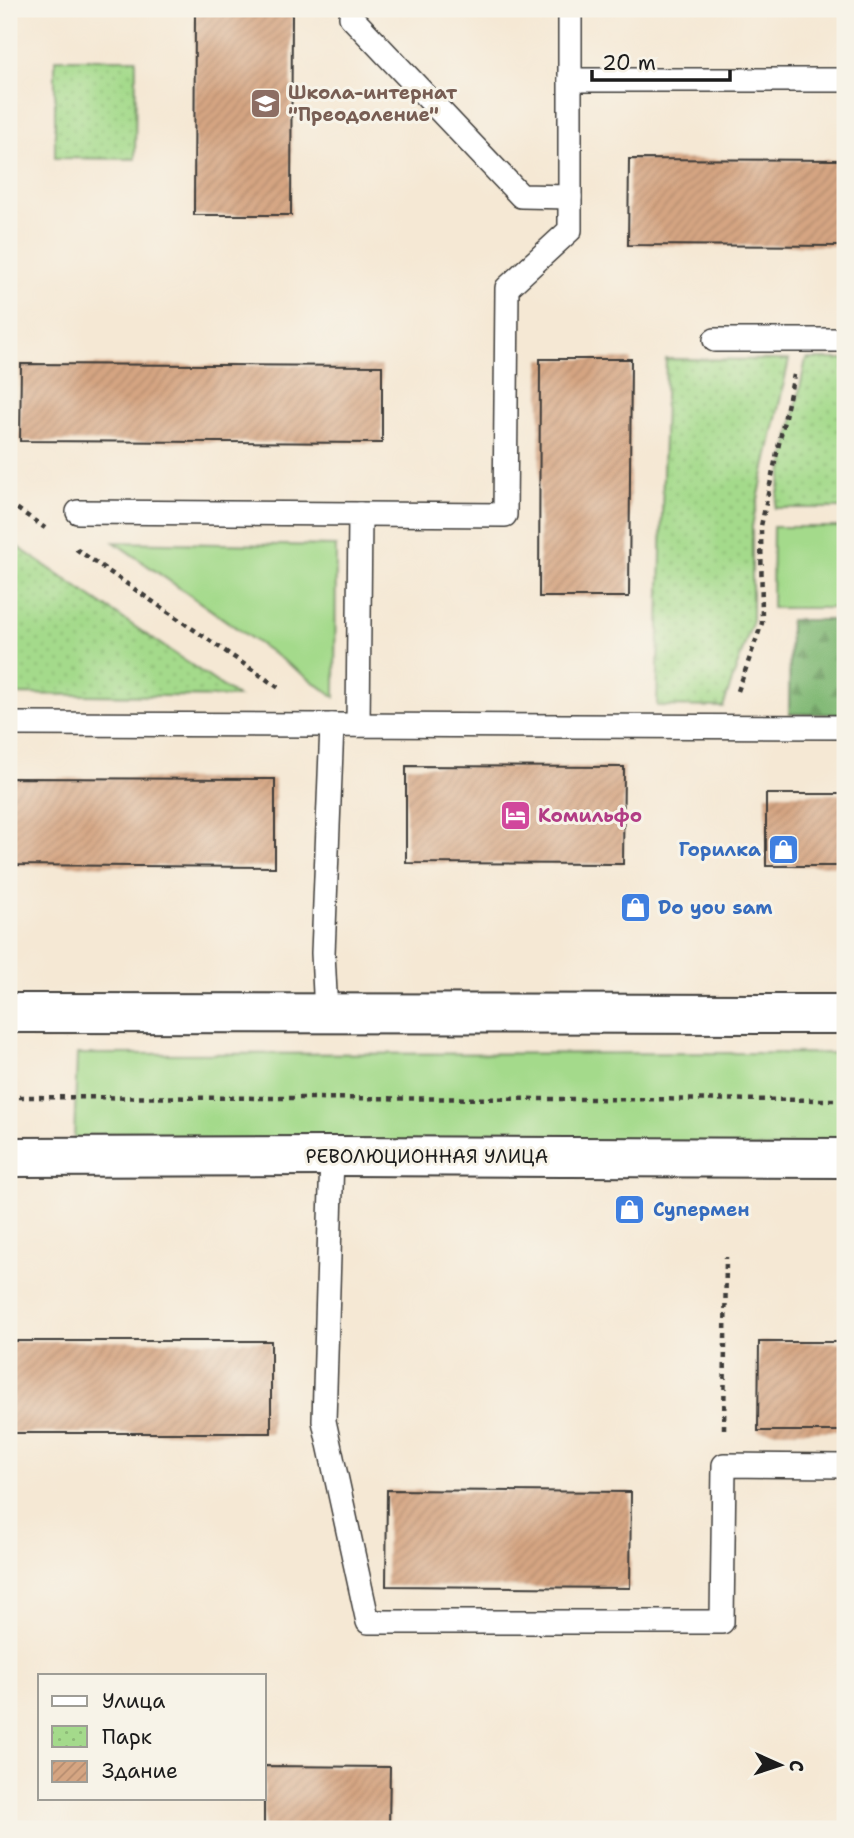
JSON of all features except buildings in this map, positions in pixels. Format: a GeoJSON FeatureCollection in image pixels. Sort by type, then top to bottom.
{"type":"FeatureCollection","features":[{"type":"Feature","properties":{"kind":"main road"},"geometry":{"type":"LineString","coordinates":[[9,1013],[845,1014]]}},
{"type":"Feature","properties":{"kind":"main road","name":"РЕВОЛЮЦИОННАЯ УЛИЦА"},"geometry":{"type":"LineString","coordinates":[[9,1157],[845,1158]]}},
{"type":"Feature","properties":{"kind":"lane"},"geometry":{"type":"LineString","coordinates":[[78,512],[505,515],[507,288],[569,230],[570,9]]}},
{"type":"Feature","properties":{"kind":"lane"},"geometry":{"type":"LineString","coordinates":[[351,17],[521,196],[570,197]]}},
{"type":"Feature","properties":{"kind":"lane"},"geometry":{"type":"LineString","coordinates":[[570,80],[845,80]]}},
{"type":"Feature","properties":{"kind":"lane"},"geometry":{"type":"LineString","coordinates":[[715,340],[845,340]]}},
{"type":"Feature","properties":{"kind":"lane"},"geometry":{"type":"LineString","coordinates":[[358,725],[360,513]]}},
{"type":"Feature","properties":{"kind":"lane"},"geometry":{"type":"LineString","coordinates":[[9,724],[845,727]]}},
{"type":"Feature","properties":{"kind":"lane"},"geometry":{"type":"LineString","coordinates":[[326,1014],[324,953],[332,725]]}},
{"type":"Feature","properties":{"kind":"lane"},"geometry":{"type":"LineString","coordinates":[[332,1156],[324,1421],[368,1622],[722,1622],[724,1465],[845,1466]]}},
{"type":"Feature","properties":{"kind":"path"},"geometry":{"type":"LineString","coordinates":[[726,726],[762,623],[761,526],[802,340]]}},
{"type":"Feature","properties":{"kind":"path"},"geometry":{"type":"LineString","coordinates":[[9,503],[55,534]]}},
{"type":"Feature","properties":{"kind":"path"},"geometry":{"type":"LineString","coordinates":[[66,542],[332,725]]}},
{"type":"Feature","properties":{"kind":"path"},"geometry":{"type":"LineString","coordinates":[[9,1097],[845,1100]]}},
{"type":"Feature","properties":{"kind":"path"},"geometry":{"type":"LineString","coordinates":[[724,1465],[726,1257]]}},
{"type":"Feature","properties":{"kind":"green space"},"geometry":{"type":"Polygon","coordinates":[[[55,59],[136,59],[135,159],[55,158],[55,59]]]}},
{"type":"Feature","properties":{"kind":"green space"},"geometry":{"type":"Polygon","coordinates":[[[666,359],[789,360],[752,526],[752,623],[723,707],[657,706],[666,359]]]}},
{"type":"Feature","properties":{"kind":"green space"},"geometry":{"type":"Polygon","coordinates":[[[806,359],[845,359],[845,508],[775,508],[806,359]]]}},
{"type":"Feature","properties":{"kind":"green space"},"geometry":{"type":"Polygon","coordinates":[[[773,527],[845,527],[845,608],[772,608],[773,527]]]}},
{"type":"Feature","properties":{"kind":"green space"},"geometry":{"type":"Polygon","coordinates":[[[9,541],[238,697],[9,694],[9,541]]]}},
{"type":"Feature","properties":{"kind":"green space"},"geometry":{"type":"Polygon","coordinates":[[[114,542],[336,546],[335,697],[114,542]]]}},
{"type":"Feature","properties":{"kind":"green space"},"geometry":{"type":"Polygon","coordinates":[[[790,620],[845,620],[845,714],[789,714],[790,620]]]}},
{"type":"Feature","properties":{"kind":"green space"},"geometry":{"type":"Polygon","coordinates":[[[845,1053],[845,1149],[74,1141],[77,1054],[845,1053]]]}},
{"type":"Feature","properties":{"kind":"place","name":"Школа-интернат \"Преодоление\""},"geometry":{"type":"Point","coordinates":[265,103]}},
{"type":"Feature","properties":{"kind":"place","name":"Комильфо"},"geometry":{"type":"Point","coordinates":[515,815]}},
{"type":"Feature","properties":{"kind":"place","name":"Горилка"},"geometry":{"type":"Point","coordinates":[784,849]}},
{"type":"Feature","properties":{"kind":"place","name":"Do you sam"},"geometry":{"type":"Point","coordinates":[635,907]}},
{"type":"Feature","properties":{"kind":"place","name":"Супермен"},"geometry":{"type":"Point","coordinates":[630,1209]}}]}
